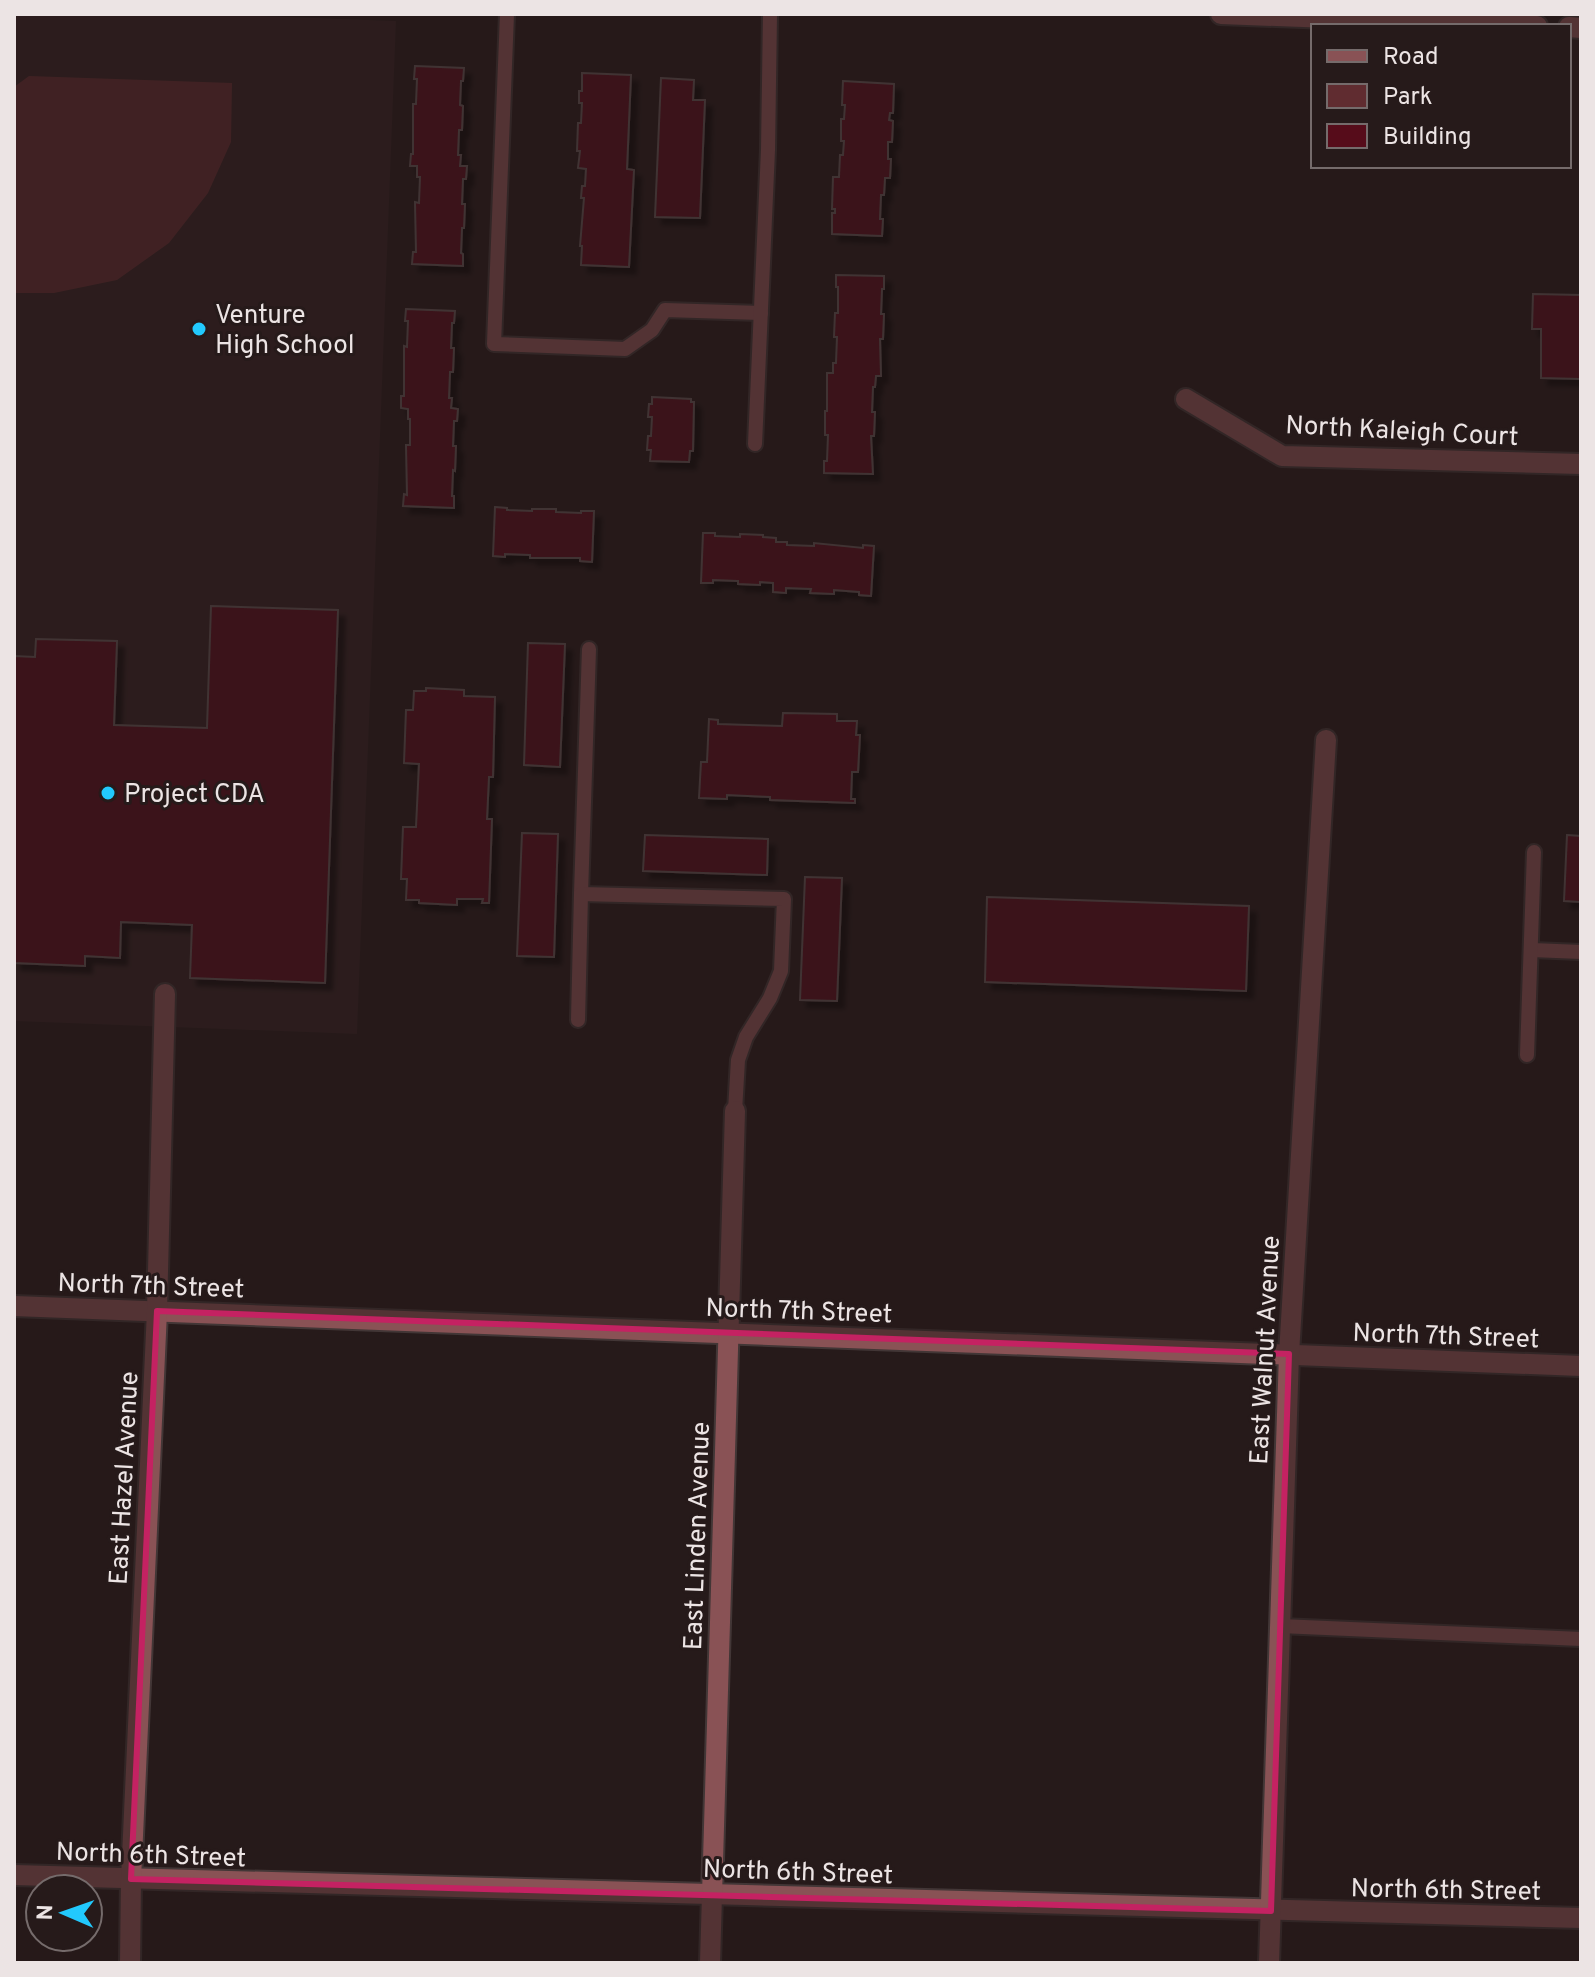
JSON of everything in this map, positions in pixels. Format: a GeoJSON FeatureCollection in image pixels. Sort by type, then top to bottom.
{"type":"FeatureCollection","features":[{"type":"Feature","properties":{"kind":"street"},"geometry":{"type":"LineString","coordinates":[[1221,14],[1442,18],[1513,24]]}},
{"type":"Feature","properties":{"kind":"street","name":"North Kaleigh Court"},"geometry":{"type":"LineString","coordinates":[[1186,399],[1282,456],[1581,464]]}},
{"type":"Feature","properties":{"kind":"street","name":"East Walnut Avenue"},"geometry":{"type":"LineString","coordinates":[[1269,1963],[1289,1354],[1326,740]]}},
{"type":"Feature","properties":{"kind":"street","name":"East Hazel Avenue"},"geometry":{"type":"LineString","coordinates":[[130,1963],[131,1879],[157,1311],[165,994]]}},
{"type":"Feature","properties":{"kind":"street","name":"East Linden Avenue"},"geometry":{"type":"LineString","coordinates":[[710,1963],[735,1111]]}},
{"type":"Feature","properties":{"kind":"street","name":"North 7th Street"},"geometry":{"type":"LineString","coordinates":[[14,1306],[1581,1366]]}},
{"type":"Feature","properties":{"kind":"street","name":"North 6th Street"},"geometry":{"type":"LineString","coordinates":[[14,1875],[1581,1918]]}},
{"type":"Feature","properties":{"kind":"lane"},"geometry":{"type":"LineString","coordinates":[[507,14],[494,344],[625,349],[652,330],[665,310],[761,313]]}},
{"type":"Feature","properties":{"kind":"lane"},"geometry":{"type":"LineString","coordinates":[[755,444],[768,150],[770,14]]}},
{"type":"Feature","properties":{"kind":"lane"},"geometry":{"type":"LineString","coordinates":[[578,1020],[589,649]]}},
{"type":"Feature","properties":{"kind":"lane"},"geometry":{"type":"LineString","coordinates":[[1527,1055],[1534,852]]}},
{"type":"Feature","properties":{"kind":"lane"},"geometry":{"type":"LineString","coordinates":[[581,894],[784,899],[781,971],[770,998],[746,1037],[738,1060],[735,1111]]}},
{"type":"Feature","properties":{"kind":"lane"},"geometry":{"type":"LineString","coordinates":[[1532,950],[1581,952]]}},
{"type":"Feature","properties":{"kind":"lane"},"geometry":{"type":"LineString","coordinates":[[1280,1626],[1581,1639]]}},
{"type":"Feature","properties":{"kind":"highlighted area"},"geometry":{"type":"Polygon","coordinates":[[[157,1311],[1289,1354],[1271,1911],[131,1879],[157,1311]]]}},
{"type":"Feature","properties":{"kind":"shaded area","name":"Venture High School"},"geometry":{"type":"Polygon","coordinates":[[[14,14],[208,14],[396,21],[357,1034],[14,1021],[14,14]]]}},
{"type":"Feature","properties":{"kind":"green space"},"geometry":{"type":"Polygon","coordinates":[[[29,76],[232,83],[231,142],[208,193],[169,243],[117,280],[54,293],[14,293],[14,87],[29,76]]]}},
{"type":"Feature","properties":{"kind":"building"},"geometry":{"type":"Polygon","coordinates":[[[415,66],[464,68],[458,155],[461,155],[460,166],[467,166],[462,204],[465,204],[461,253],[463,266],[412,264],[413,252],[416,252],[415,202],[419,203],[420,177],[417,177],[417,166],[410,166],[413,154],[413,104],[416,104],[415,66]]]}},
{"type":"Feature","properties":{"kind":"building"},"geometry":{"type":"Polygon","coordinates":[[[582,73],[631,75],[627,169],[634,170],[629,267],[581,265],[584,198],[581,198],[586,169],[578,168],[580,151],[577,151],[582,73]]]}},
{"type":"Feature","properties":{"kind":"building"},"geometry":{"type":"Polygon","coordinates":[[[661,78],[694,80],[693,100],[705,100],[700,218],[655,217],[661,78]]]}},
{"type":"Feature","properties":{"kind":"building"},"geometry":{"type":"Polygon","coordinates":[[[843,81],[894,84],[893,113],[890,113],[889,120],[893,121],[892,142],[888,142],[890,178],[885,178],[884,195],[881,195],[882,236],[832,234],[832,213],[835,213],[832,209],[833,177],[839,177],[840,155],[843,155],[843,81]]]}},
{"type":"Feature","properties":{"kind":"building"},"geometry":{"type":"Polygon","coordinates":[[[836,275],[884,276],[881,376],[876,376],[873,387],[873,474],[824,473],[828,435],[825,435],[827,373],[833,373],[833,363],[836,363],[836,275]]]}},
{"type":"Feature","properties":{"kind":"building"},"geometry":{"type":"Polygon","coordinates":[[[1533,294],[1581,295],[1581,379],[1541,378],[1541,329],[1532,329],[1533,294]]]}},
{"type":"Feature","properties":{"kind":"building"},"geometry":{"type":"Polygon","coordinates":[[[406,309],[455,311],[449,398],[452,398],[451,408],[458,409],[457,421],[454,421],[454,508],[403,506],[404,494],[407,495],[406,445],[410,445],[408,409],[401,408],[401,396],[404,396],[404,346],[407,347],[406,309]]]}},
{"type":"Feature","properties":{"kind":"building"},"geometry":{"type":"Polygon","coordinates":[[[652,397],[691,399],[694,402],[693,451],[690,451],[689,462],[650,461],[651,450],[647,450],[652,417],[648,417],[652,397]]]}},
{"type":"Feature","properties":{"kind":"building"},"geometry":{"type":"Polygon","coordinates":[[[495,507],[532,511],[556,509],[556,512],[594,511],[592,562],[580,561],[580,558],[493,556],[495,507]]]}},
{"type":"Feature","properties":{"kind":"building"},"geometry":{"type":"Polygon","coordinates":[[[703,533],[740,537],[740,534],[763,535],[776,538],[776,542],[787,542],[787,545],[874,546],[871,596],[834,590],[834,594],[810,593],[811,589],[786,588],[786,593],[773,592],[773,583],[760,582],[760,585],[713,580],[713,583],[701,583],[703,533]]]}},
{"type":"Feature","properties":{"kind":"building"},"geometry":{"type":"Polygon","coordinates":[[[211,606],[338,610],[325,983],[190,978],[192,925],[121,922],[120,958],[85,956],[85,966],[14,963],[14,656],[35,657],[36,639],[117,641],[114,725],[207,728],[211,606]]]}},
{"type":"Feature","properties":{"kind":"building"},"geometry":{"type":"Polygon","coordinates":[[[528,643],[565,644],[560,767],[524,765],[528,643]]]}},
{"type":"Feature","properties":{"kind":"building"},"geometry":{"type":"Polygon","coordinates":[[[426,688],[464,690],[464,696],[495,697],[493,777],[489,777],[487,819],[492,819],[489,903],[482,903],[483,899],[457,899],[457,905],[406,900],[407,879],[401,879],[403,827],[416,827],[419,764],[404,763],[406,710],[413,710],[414,691],[426,691],[426,688]]]}},
{"type":"Feature","properties":{"kind":"building"},"geometry":{"type":"Polygon","coordinates":[[[783,713],[837,714],[837,721],[857,721],[856,735],[860,735],[858,772],[852,772],[851,799],[855,799],[855,803],[727,795],[727,799],[699,798],[701,762],[707,762],[709,719],[718,720],[718,724],[782,726],[783,713]]]}},
{"type":"Feature","properties":{"kind":"building"},"geometry":{"type":"Polygon","coordinates":[[[522,833],[558,834],[554,957],[517,956],[522,833]]]}},
{"type":"Feature","properties":{"kind":"building"},"geometry":{"type":"Polygon","coordinates":[[[645,835],[768,839],[767,875],[643,871],[645,835]]]}},
{"type":"Feature","properties":{"kind":"building"},"geometry":{"type":"Polygon","coordinates":[[[1567,835],[1581,836],[1581,902],[1564,901],[1567,835]]]}},
{"type":"Feature","properties":{"kind":"building"},"geometry":{"type":"Polygon","coordinates":[[[805,877],[842,878],[837,1001],[800,1000],[805,877]]]}},
{"type":"Feature","properties":{"kind":"building"},"geometry":{"type":"Polygon","coordinates":[[[987,897],[1249,906],[1246,991],[985,982],[987,897]]]}},
{"type":"Feature","properties":{"kind":"place","name":"Venture High School"},"geometry":{"type":"Point","coordinates":[199,329]}},
{"type":"Feature","properties":{"kind":"place","name":"Project CDA"},"geometry":{"type":"Point","coordinates":[108,793]}}]}
